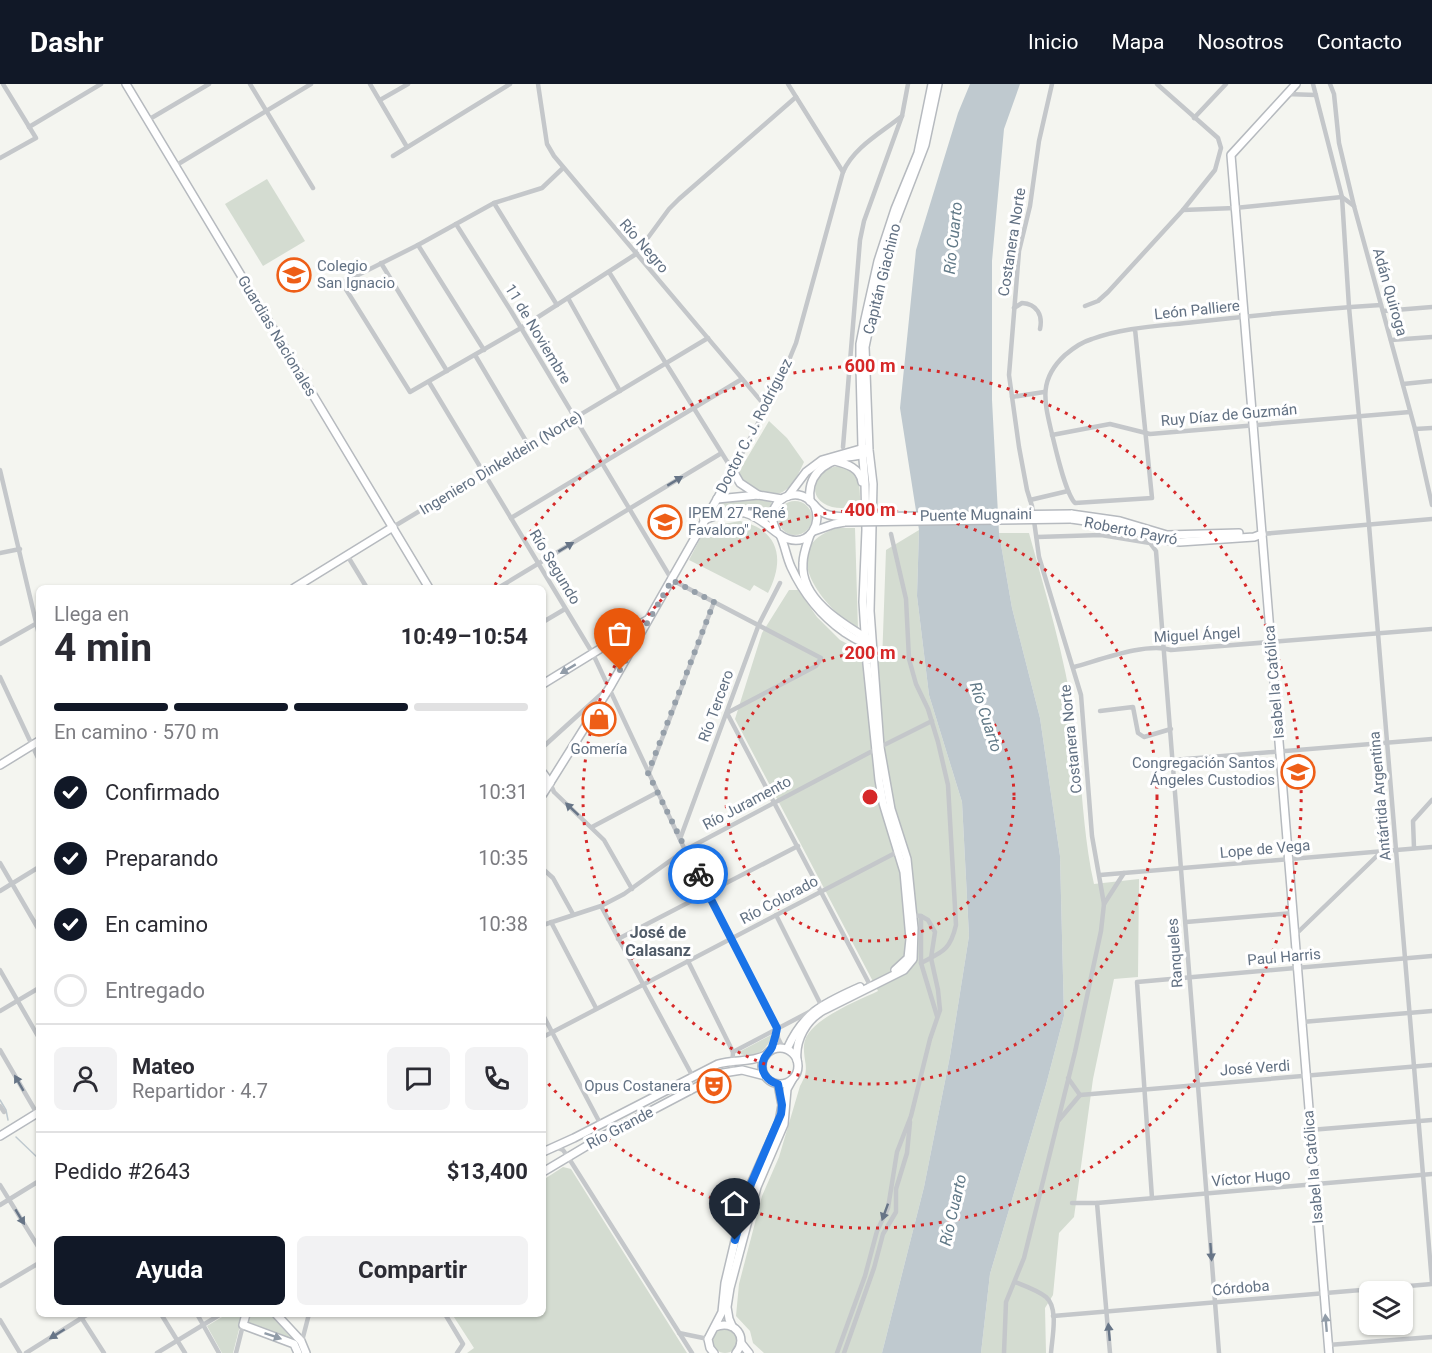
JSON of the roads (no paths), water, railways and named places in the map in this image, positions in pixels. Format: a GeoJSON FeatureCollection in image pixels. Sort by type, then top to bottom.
{"type":"FeatureCollection","features":[{"type":"Feature","properties":{"kind":"main road","name":"Guardias Nacionales"},"geometry":{"type":"LineString","coordinates":[[126,84],[427,585]]}},
{"type":"Feature","properties":{"kind":"main road"},"geometry":{"type":"LineString","coordinates":[[865,451],[860,367],[860,344],[864,319],[894,208],[918,153],[932,84]]}},
{"type":"Feature","properties":{"kind":"main road","name":"Capitán Giachino"},"geometry":{"type":"LineString","coordinates":[[871,985],[903,970],[913,959],[915,945],[904,872],[883,803],[869,641],[863,602],[866,503],[865,347],[879,280],[895,223],[925,145],[938,84]]}},
{"type":"Feature","properties":{"kind":"main road"},"geometry":{"type":"LineString","coordinates":[[1286,94],[1296,84]]}},
{"type":"Feature","properties":{"kind":"main road","name":"Isabel la Católica"},"geometry":{"type":"LineString","coordinates":[[1286,94],[1231,155],[1328,1349]]}},
{"type":"Feature","properties":{"kind":"main road"},"geometry":{"type":"LineString","coordinates":[[865,451],[836,461],[811,479],[812,503],[818,520],[802,564],[807,583],[826,610],[869,641]]}},
{"type":"Feature","properties":{"kind":"main road"},"geometry":{"type":"LineString","coordinates":[[865,451],[822,460],[806,472],[773,510],[773,525],[779,533],[791,567],[813,604],[832,624],[858,640],[869,641]]}},
{"type":"Feature","properties":{"kind":"main road","name":"Capitán Giachino"},"geometry":{"type":"LineString","coordinates":[[865,451],[873,484],[869,641]]}},
{"type":"Feature","properties":{"kind":"main road"},"geometry":{"type":"LineString","coordinates":[[836,461],[857,471],[861,476],[866,503]]}},
{"type":"Feature","properties":{"kind":"main road"},"geometry":{"type":"LineString","coordinates":[[733,471],[740,483],[758,495]]}},
{"type":"Feature","properties":{"kind":"main road","name":"Doctor C. J. Rodríguez"},"geometry":{"type":"LineString","coordinates":[[546,789],[610,687],[733,471]]}},
{"type":"Feature","properties":{"kind":"main road"},"geometry":{"type":"LineString","coordinates":[[717,499],[758,495],[785,497],[799,495],[822,513],[845,520]]}},
{"type":"Feature","properties":{"kind":"main road"},"geometry":{"type":"LineString","coordinates":[[704,520],[725,513],[744,513],[756,517],[792,540],[798,540],[845,520]]}},
{"type":"Feature","properties":{"kind":"main road","name":"Roberto Payró"},"geometry":{"type":"LineString","coordinates":[[1071,517],[1120,521],[1167,535],[1196,536],[1254,532],[1262,534]]}},
{"type":"Feature","properties":{"kind":"main road","name":"Puente Mugnaini"},"geometry":{"type":"LineString","coordinates":[[845,520],[1071,517]]}},
{"type":"Feature","properties":{"kind":"main road","name":"Ingeniero Dinkeldein (Norte)"},"geometry":{"type":"LineString","coordinates":[[304,585],[393,527]]}},
{"type":"Feature","properties":{"kind":"main road"},"geometry":{"type":"LineString","coordinates":[[546,682],[649,619]]}},
{"type":"Feature","properties":{"kind":"main road"},"geometry":{"type":"LineString","coordinates":[[0,765],[35,743]]}},
{"type":"Feature","properties":{"kind":"main road","name":"Capitán Giachino"},"geometry":{"type":"LineString","coordinates":[[871,985],[899,968],[908,958],[910,939],[907,859],[887,793],[877,748]]}},
{"type":"Feature","properties":{"kind":"main road"},"geometry":{"type":"LineString","coordinates":[[546,777],[550,783]]}},
{"type":"Feature","properties":{"kind":"main road"},"geometry":{"type":"LineString","coordinates":[[765,1076],[762,1065],[768,1053],[785,1049],[805,1020],[822,1007],[871,985]]}},
{"type":"Feature","properties":{"kind":"main road"},"geometry":{"type":"LineString","coordinates":[[749,1353],[741,1343],[739,1333],[729,1319],[727,1307],[730,1288],[757,1187],[784,1124],[787,1108],[786,1093],[798,1070],[796,1049],[800,1036],[822,1007]]}},
{"type":"Feature","properties":{"kind":"main road"},"geometry":{"type":"LineString","coordinates":[[785,1049],[797,1060]]}},
{"type":"Feature","properties":{"kind":"main road","name":"Río Grande"},"geometry":{"type":"LineString","coordinates":[[546,1151],[718,1064],[752,1061],[768,1053]]}},
{"type":"Feature","properties":{"kind":"main road"},"geometry":{"type":"LineString","coordinates":[[732,1070],[765,1076],[778,1084],[792,1080]]}},
{"type":"Feature","properties":{"kind":"main road","name":"Río Grande"},"geometry":{"type":"LineString","coordinates":[[546,1170],[634,1120],[732,1070]]}},
{"type":"Feature","properties":{"kind":"main road"},"geometry":{"type":"LineString","coordinates":[[711,1351],[708,1339],[722,1312],[725,1283],[748,1194],[779,1122],[782,1105],[778,1084]]}},
{"type":"Feature","properties":{"kind":"main road"},"geometry":{"type":"LineString","coordinates":[[0,1136],[36,1115]]}},
{"type":"Feature","properties":{"kind":"main road"},"geometry":{"type":"LineString","coordinates":[[245,1317],[243,1325],[294,1344],[298,1353]]}},
{"type":"Feature","properties":{"kind":"main road"},"geometry":{"type":"LineString","coordinates":[[279,1317],[302,1341],[306,1353]]}},
{"type":"Feature","properties":{"kind":"main road"},"geometry":{"type":"LineString","coordinates":[[715,1327],[727,1324],[732,1326]]}},
{"type":"Feature","properties":{"kind":"main road"},"geometry":{"type":"LineString","coordinates":[[736,1353],[741,1343]]}},
{"type":"Feature","properties":{"kind":"street"},"geometry":{"type":"LineString","coordinates":[[0,158],[36,138],[2,84]]}},
{"type":"Feature","properties":{"kind":"street"},"geometry":{"type":"LineString","coordinates":[[29,127],[102,84]]}},
{"type":"Feature","properties":{"kind":"street"},"geometry":{"type":"LineString","coordinates":[[147,120],[209,84]]}},
{"type":"Feature","properties":{"kind":"street"},"geometry":{"type":"LineString","coordinates":[[250,84],[313,188]]}},
{"type":"Feature","properties":{"kind":"street"},"geometry":{"type":"LineString","coordinates":[[175,166],[311,84]]}},
{"type":"Feature","properties":{"kind":"street"},"geometry":{"type":"LineString","coordinates":[[370,84],[407,147]]}},
{"type":"Feature","properties":{"kind":"street"},"geometry":{"type":"LineString","coordinates":[[380,100],[408,84]]}},
{"type":"Feature","properties":{"kind":"street"},"geometry":{"type":"LineString","coordinates":[[496,84],[500,90]]}},
{"type":"Feature","properties":{"kind":"street"},"geometry":{"type":"LineString","coordinates":[[393,156],[510,84]]}},
{"type":"Feature","properties":{"kind":"street","name":"Río Negro"},"geometry":{"type":"LineString","coordinates":[[538,84],[547,144],[563,168],[766,407]]}},
{"type":"Feature","properties":{"kind":"street"},"geometry":{"type":"LineString","coordinates":[[788,84],[843,172]]}},
{"type":"Feature","properties":{"kind":"street"},"geometry":{"type":"LineString","coordinates":[[843,447],[860,240],[864,221],[902,116],[908,84]]}},
{"type":"Feature","properties":{"kind":"street","name":"Costanera Norte"},"geometry":{"type":"LineString","coordinates":[[1004,1353],[1006,1302],[1024,1258],[1068,1078],[1101,931],[1104,904],[1092,836],[1081,695],[1042,568],[1038,537],[1018,447],[1012,397],[1010,361],[1019,251],[1030,206],[1039,141],[1052,84]]}},
{"type":"Feature","properties":{"kind":"street"},"geometry":{"type":"LineString","coordinates":[[1194,118],[1226,84]]}},
{"type":"Feature","properties":{"kind":"street"},"geometry":{"type":"LineString","coordinates":[[1313,84],[1342,197],[1349,307]]}},
{"type":"Feature","properties":{"kind":"street"},"geometry":{"type":"LineString","coordinates":[[1085,306],[1103,297],[1183,210],[1215,170],[1221,148],[1218,138],[1161,85]]}},
{"type":"Feature","properties":{"kind":"street","name":"Adán Quiroga"},"geometry":{"type":"LineString","coordinates":[[1332,86],[1342,158],[1415,429],[1432,505]]}},
{"type":"Feature","properties":{"kind":"street"},"geometry":{"type":"LineString","coordinates":[[1286,94],[1316,95]]}},
{"type":"Feature","properties":{"kind":"street"},"geometry":{"type":"LineString","coordinates":[[563,168],[542,188],[494,203],[342,283],[410,393],[521,328],[636,254],[679,199],[796,97]]}},
{"type":"Feature","properties":{"kind":"street","name":"Doctor C. J. Rodríguez"},"geometry":{"type":"LineString","coordinates":[[733,471],[782,377],[796,343],[843,172],[849,160],[858,150],[902,116]]}},
{"type":"Feature","properties":{"kind":"street"},"geometry":{"type":"LineString","coordinates":[[1334,163],[1342,158]]}},
{"type":"Feature","properties":{"kind":"street"},"geometry":{"type":"LineString","coordinates":[[1183,210],[1235,208],[1342,197],[1354,206]]}},
{"type":"Feature","properties":{"kind":"street"},"geometry":{"type":"LineString","coordinates":[[494,203],[557,305]]}},
{"type":"Feature","properties":{"kind":"street","name":"11 de Noviembre"},"geometry":{"type":"LineString","coordinates":[[456,224],[672,580]]}},
{"type":"Feature","properties":{"kind":"street"},"geometry":{"type":"LineString","coordinates":[[418,245],[484,350]]}},
{"type":"Feature","properties":{"kind":"street"},"geometry":{"type":"LineString","coordinates":[[381,263],[447,371]]}},
{"type":"Feature","properties":{"kind":"street"},"geometry":{"type":"LineString","coordinates":[[609,272],[720,454],[733,471]]}},
{"type":"Feature","properties":{"kind":"street"},"geometry":{"type":"LineString","coordinates":[[568,298],[620,391]]}},
{"type":"Feature","properties":{"kind":"street"},"geometry":{"type":"LineString","coordinates":[[1014,308],[1027,303],[1037,309],[1042,322],[1040,329]]}},
{"type":"Feature","properties":{"kind":"street","name":"León Palliere"},"geometry":{"type":"LineString","coordinates":[[1044,392],[1058,363],[1075,348],[1092,338],[1135,329],[1381,305]]}},
{"type":"Feature","properties":{"kind":"street","name":"Antártida Argentina"},"geometry":{"type":"LineString","coordinates":[[1349,307],[1388,744],[1432,1283]]}},
{"type":"Feature","properties":{"kind":"street"},"geometry":{"type":"LineString","coordinates":[[1383,312],[1432,307]]}},
{"type":"Feature","properties":{"kind":"street"},"geometry":{"type":"LineString","coordinates":[[1012,397],[1044,392],[1053,435],[1072,500],[1079,504],[1152,498],[1135,329]]}},
{"type":"Feature","properties":{"kind":"street"},"geometry":{"type":"LineString","coordinates":[[1391,340],[1432,337]]}},
{"type":"Feature","properties":{"kind":"street","name":"Ingeniero Dinkeldein (Norte)"},"geometry":{"type":"LineString","coordinates":[[393,527],[708,338]]}},
{"type":"Feature","properties":{"kind":"street"},"geometry":{"type":"LineString","coordinates":[[475,355],[529,446]]}},
{"type":"Feature","properties":{"kind":"street"},"geometry":{"type":"LineString","coordinates":[[511,518],[742,379]]}},
{"type":"Feature","properties":{"kind":"street"},"geometry":{"type":"LineString","coordinates":[[1402,384],[1432,381]]}},
{"type":"Feature","properties":{"kind":"street","name":"Río Segundo"},"geometry":{"type":"LineString","coordinates":[[429,382],[593,654],[685,850],[777,1028],[778,1038],[785,1049]]}},
{"type":"Feature","properties":{"kind":"street","name":"Ruy Díaz de Guzmán"},"geometry":{"type":"LineString","coordinates":[[1053,435],[1110,424],[1131,428],[1145,434],[1410,412]]}},
{"type":"Feature","properties":{"kind":"street"},"geometry":{"type":"LineString","coordinates":[[1415,429],[1432,428]]}},
{"type":"Feature","properties":{"kind":"street"},"geometry":{"type":"LineString","coordinates":[[503,585],[720,454]]}},
{"type":"Feature","properties":{"kind":"street"},"geometry":{"type":"LineString","coordinates":[[0,470],[36,615]]}},
{"type":"Feature","properties":{"kind":"street"},"geometry":{"type":"LineString","coordinates":[[1425,473],[1432,472]]}},
{"type":"Feature","properties":{"kind":"street"},"geometry":{"type":"LineString","coordinates":[[1030,500],[1068,491]]}},
{"type":"Feature","properties":{"kind":"street","name":"Roberto Payró"},"geometry":{"type":"LineString","coordinates":[[1262,534],[1432,519]]}},
{"type":"Feature","properties":{"kind":"street"},"geometry":{"type":"LineString","coordinates":[[891,534],[906,599],[909,659],[916,684],[932,721],[948,784],[956,926],[948,946],[940,954],[921,963]]}},
{"type":"Feature","properties":{"kind":"street","name":"Ranqueles"},"geometry":{"type":"LineString","coordinates":[[1038,537],[1101,536],[1150,543],[1156,551],[1186,922],[1196,1084],[1219,1353]]}},
{"type":"Feature","properties":{"kind":"street"},"geometry":{"type":"LineString","coordinates":[[0,553],[20,549]]}},
{"type":"Feature","properties":{"kind":"street"},"geometry":{"type":"LineString","coordinates":[[347,555],[365,585]]}},
{"type":"Feature","properties":{"kind":"street"},"geometry":{"type":"LineString","coordinates":[[672,580],[821,658],[816,666],[727,713],[871,985]]}},
{"type":"Feature","properties":{"kind":"street","name":"Río Tercero"},"geometry":{"type":"LineString","coordinates":[[680,839],[759,624],[780,583]]}},
{"type":"Feature","properties":{"kind":"street"},"geometry":{"type":"LineString","coordinates":[[648,773],[714,602]]}},
{"type":"Feature","properties":{"kind":"street"},"geometry":{"type":"LineString","coordinates":[[546,620],[565,609]]}},
{"type":"Feature","properties":{"kind":"street"},"geometry":{"type":"LineString","coordinates":[[0,644],[36,624]]}},
{"type":"Feature","properties":{"kind":"street","name":"Miguel Ángel"},"geometry":{"type":"LineString","coordinates":[[1074,667],[1128,652],[1161,647],[1171,650],[1432,629]]}},
{"type":"Feature","properties":{"kind":"street"},"geometry":{"type":"LineString","coordinates":[[0,676],[35,743]]}},
{"type":"Feature","properties":{"kind":"street"},"geometry":{"type":"LineString","coordinates":[[546,744],[610,687]]}},
{"type":"Feature","properties":{"kind":"street"},"geometry":{"type":"LineString","coordinates":[[1100,711],[1133,707],[1138,733],[1144,737],[1171,729]]}},
{"type":"Feature","properties":{"kind":"street","name":"Río Juramento"},"geometry":{"type":"LineString","coordinates":[[546,924],[601,906],[632,889],[685,850],[932,721]]}},
{"type":"Feature","properties":{"kind":"street"},"geometry":{"type":"LineString","coordinates":[[1173,760],[1432,739]]}},
{"type":"Feature","properties":{"kind":"street"},"geometry":{"type":"LineString","coordinates":[[550,783],[554,792],[604,840],[632,889]]}},
{"type":"Feature","properties":{"kind":"street"},"geometry":{"type":"LineString","coordinates":[[592,827],[658,792]]}},
{"type":"Feature","properties":{"kind":"street"},"geometry":{"type":"LineString","coordinates":[[1414,848],[1413,821],[1432,800]]}},
{"type":"Feature","properties":{"kind":"street"},"geometry":{"type":"LineString","coordinates":[[618,939],[798,846]]}},
{"type":"Feature","properties":{"kind":"street","name":"Lope de Vega"},"geometry":{"type":"LineString","coordinates":[[1100,875],[1432,847]]}},
{"type":"Feature","properties":{"kind":"street","name":"Río Colorado"},"geometry":{"type":"LineString","coordinates":[[546,1035],[899,851]]}},
{"type":"Feature","properties":{"kind":"street"},"geometry":{"type":"LineString","coordinates":[[1295,935],[1382,851]]}},
{"type":"Feature","properties":{"kind":"street"},"geometry":{"type":"LineString","coordinates":[[0,863],[36,925]]}},
{"type":"Feature","properties":{"kind":"street"},"geometry":{"type":"LineString","coordinates":[[0,891],[36,869]]}},
{"type":"Feature","properties":{"kind":"street"},"geometry":{"type":"LineString","coordinates":[[546,872],[553,878],[573,914]]}},
{"type":"Feature","properties":{"kind":"street"},"geometry":{"type":"LineString","coordinates":[[1104,904],[1124,873]]}},
{"type":"Feature","properties":{"kind":"street"},"geometry":{"type":"LineString","coordinates":[[601,906],[693,1077]]}},
{"type":"Feature","properties":{"kind":"street"},"geometry":{"type":"LineString","coordinates":[[1186,922],[1293,913]]}},
{"type":"Feature","properties":{"kind":"street"},"geometry":{"type":"LineString","coordinates":[[733,1052],[822,1007],[776,915]]}},
{"type":"Feature","properties":{"kind":"street"},"geometry":{"type":"LineString","coordinates":[[837,1353],[865,1276],[877,1231],[888,1208],[897,1152],[911,1116],[930,1039],[938,1017],[940,999],[931,958],[935,932],[928,920],[921,916],[910,915]]}},
{"type":"Feature","properties":{"kind":"street"},"geometry":{"type":"LineString","coordinates":[[921,916],[921,963],[938,1017]]}},
{"type":"Feature","properties":{"kind":"street"},"geometry":{"type":"LineString","coordinates":[[551,922],[597,1008]]}},
{"type":"Feature","properties":{"kind":"street","name":"Paul Harris"},"geometry":{"type":"LineString","coordinates":[[1143,1089],[1137,982],[1432,956]]}},
{"type":"Feature","properties":{"kind":"street"},"geometry":{"type":"LineString","coordinates":[[688,961],[733,1052],[732,1070]]}},
{"type":"Feature","properties":{"kind":"street"},"geometry":{"type":"LineString","coordinates":[[0,970],[36,1033]]}},
{"type":"Feature","properties":{"kind":"street"},"geometry":{"type":"LineString","coordinates":[[0,1011],[36,989]]}},
{"type":"Feature","properties":{"kind":"street"},"geometry":{"type":"LineString","coordinates":[[1302,1022],[1432,1011]]}},
{"type":"Feature","properties":{"kind":"street"},"geometry":{"type":"LineString","coordinates":[[546,1021],[601,1125]]}},
{"type":"Feature","properties":{"kind":"street"},"geometry":{"type":"LineString","coordinates":[[768,1053],[777,1028]]}},
{"type":"Feature","properties":{"kind":"street"},"geometry":{"type":"LineString","coordinates":[[0,1050],[36,1111]]}},
{"type":"Feature","properties":{"kind":"street","name":"José Verdi"},"geometry":{"type":"LineString","coordinates":[[1080,1095],[1432,1065]]}},
{"type":"Feature","properties":{"kind":"street"},"geometry":{"type":"LineString","coordinates":[[1057,1122],[1080,1095],[1068,1078]]}},
{"type":"Feature","properties":{"kind":"street"},"geometry":{"type":"LineString","coordinates":[[1143,1089],[1152,1198]]}},
{"type":"Feature","properties":{"kind":"street"},"geometry":{"type":"LineString","coordinates":[[0,1106],[4,1113]]}},
{"type":"Feature","properties":{"kind":"street"},"geometry":{"type":"LineString","coordinates":[[844,1353],[874,1268],[883,1234],[897,1212],[896,1189],[907,1153],[911,1116]]}},
{"type":"Feature","properties":{"kind":"street"},"geometry":{"type":"LineString","coordinates":[[1311,1130],[1432,1120]]}},
{"type":"Feature","properties":{"kind":"street"},"geometry":{"type":"LineString","coordinates":[[554,1148],[563,1150],[568,1156],[692,1353]]}},
{"type":"Feature","properties":{"kind":"street","name":"Víctor Hugo"},"geometry":{"type":"LineString","coordinates":[[1072,1203],[1097,1203],[1432,1174]]}},
{"type":"Feature","properties":{"kind":"street"},"geometry":{"type":"LineString","coordinates":[[0,1205],[36,1183]]}},
{"type":"Feature","properties":{"kind":"street"},"geometry":{"type":"LineString","coordinates":[[0,1185],[36,1243]]}},
{"type":"Feature","properties":{"kind":"street"},"geometry":{"type":"LineString","coordinates":[[1097,1203],[1110,1353]]}},
{"type":"Feature","properties":{"kind":"street"},"geometry":{"type":"LineString","coordinates":[[0,1287],[36,1265]]}},
{"type":"Feature","properties":{"kind":"street"},"geometry":{"type":"LineString","coordinates":[[1015,1282],[1047,1298],[1051,1303],[1053,1317],[1051,1353]]}},
{"type":"Feature","properties":{"kind":"street","name":"Córdoba"},"geometry":{"type":"LineString","coordinates":[[1053,1317],[1432,1283]]}},
{"type":"Feature","properties":{"kind":"street"},"geometry":{"type":"LineString","coordinates":[[26,1353],[80,1317]]}},
{"type":"Feature","properties":{"kind":"street"},"geometry":{"type":"LineString","coordinates":[[82,1317],[104,1353]]}},
{"type":"Feature","properties":{"kind":"street"},"geometry":{"type":"LineString","coordinates":[[163,1317],[185,1353]]}},
{"type":"Feature","properties":{"kind":"street"},"geometry":{"type":"LineString","coordinates":[[199,1317],[219,1353]]}},
{"type":"Feature","properties":{"kind":"street"},"geometry":{"type":"LineString","coordinates":[[157,1353],[216,1317]]}},
{"type":"Feature","properties":{"kind":"street"},"geometry":{"type":"LineString","coordinates":[[294,1344],[302,1341],[308,1317]]}},
{"type":"Feature","properties":{"kind":"street"},"geometry":{"type":"LineString","coordinates":[[448,1317],[463,1344],[457,1353]]}},
{"type":"Feature","properties":{"kind":"street"},"geometry":{"type":"LineString","coordinates":[[0,1320],[20,1353]]}},
{"type":"Feature","properties":{"kind":"street"},"geometry":{"type":"LineString","coordinates":[[236,1353],[243,1325]]}},
{"type":"Feature","properties":{"kind":"street"},"geometry":{"type":"LineString","coordinates":[[679,1333],[708,1339]]}},
{"type":"Feature","properties":{"kind":"street"},"geometry":{"type":"LineString","coordinates":[[1328,1349],[1432,1337]]}},
{"type":"Feature","properties":{"kind":"street"},"geometry":{"type":"LineString","coordinates":[[842,1338],[849,1340]]}},
{"type":"Feature","properties":{"kind":"water","name":"Río Cuarto"},"geometry":{"type":"Polygon","coordinates":[[[970,84],[1020,84],[1004,129],[992,261],[992,400],[999,533],[1012,608],[1040,718],[1060,856],[1064,1016],[990,1274],[981,1353],[882,1353],[924,1187],[950,1056],[969,936],[962,802],[929,695],[917,596],[919,530],[900,408],[916,250],[958,113],[970,84]]]}},
{"type":"Feature","properties":{"kind":"waterway"},"geometry":{"type":"LineString","coordinates":[[0,1100],[6,1110],[8,1120]]}},
{"type":"Feature","properties":{"kind":"waterway"},"geometry":{"type":"LineString","coordinates":[[16,1137],[36,1156]]}},
{"type":"Feature","properties":{"kind":"place","name":"Colegio San Ignacio"},"geometry":{"type":"Point","coordinates":[294,275]}},
{"type":"Feature","properties":{"kind":"place","name":"IPEM 27 \"René Favaloro\""},"geometry":{"type":"Point","coordinates":[665,522]}},
{"type":"Feature","properties":{"kind":"place","name":"Gomería"},"geometry":{"type":"Point","coordinates":[599,719]}},
{"type":"Feature","properties":{"kind":"place","name":"Congregación Santos Ángeles Custodios"},"geometry":{"type":"Point","coordinates":[1298,772]}},
{"type":"Feature","properties":{"kind":"place","name":"Opus Costanera"},"geometry":{"type":"Point","coordinates":[714,1086]}},
{"type":"Feature","properties":{"kind":"district","name":"José de Calasanz"},"geometry":{"type":"Point","coordinates":[658,941]}}]}
